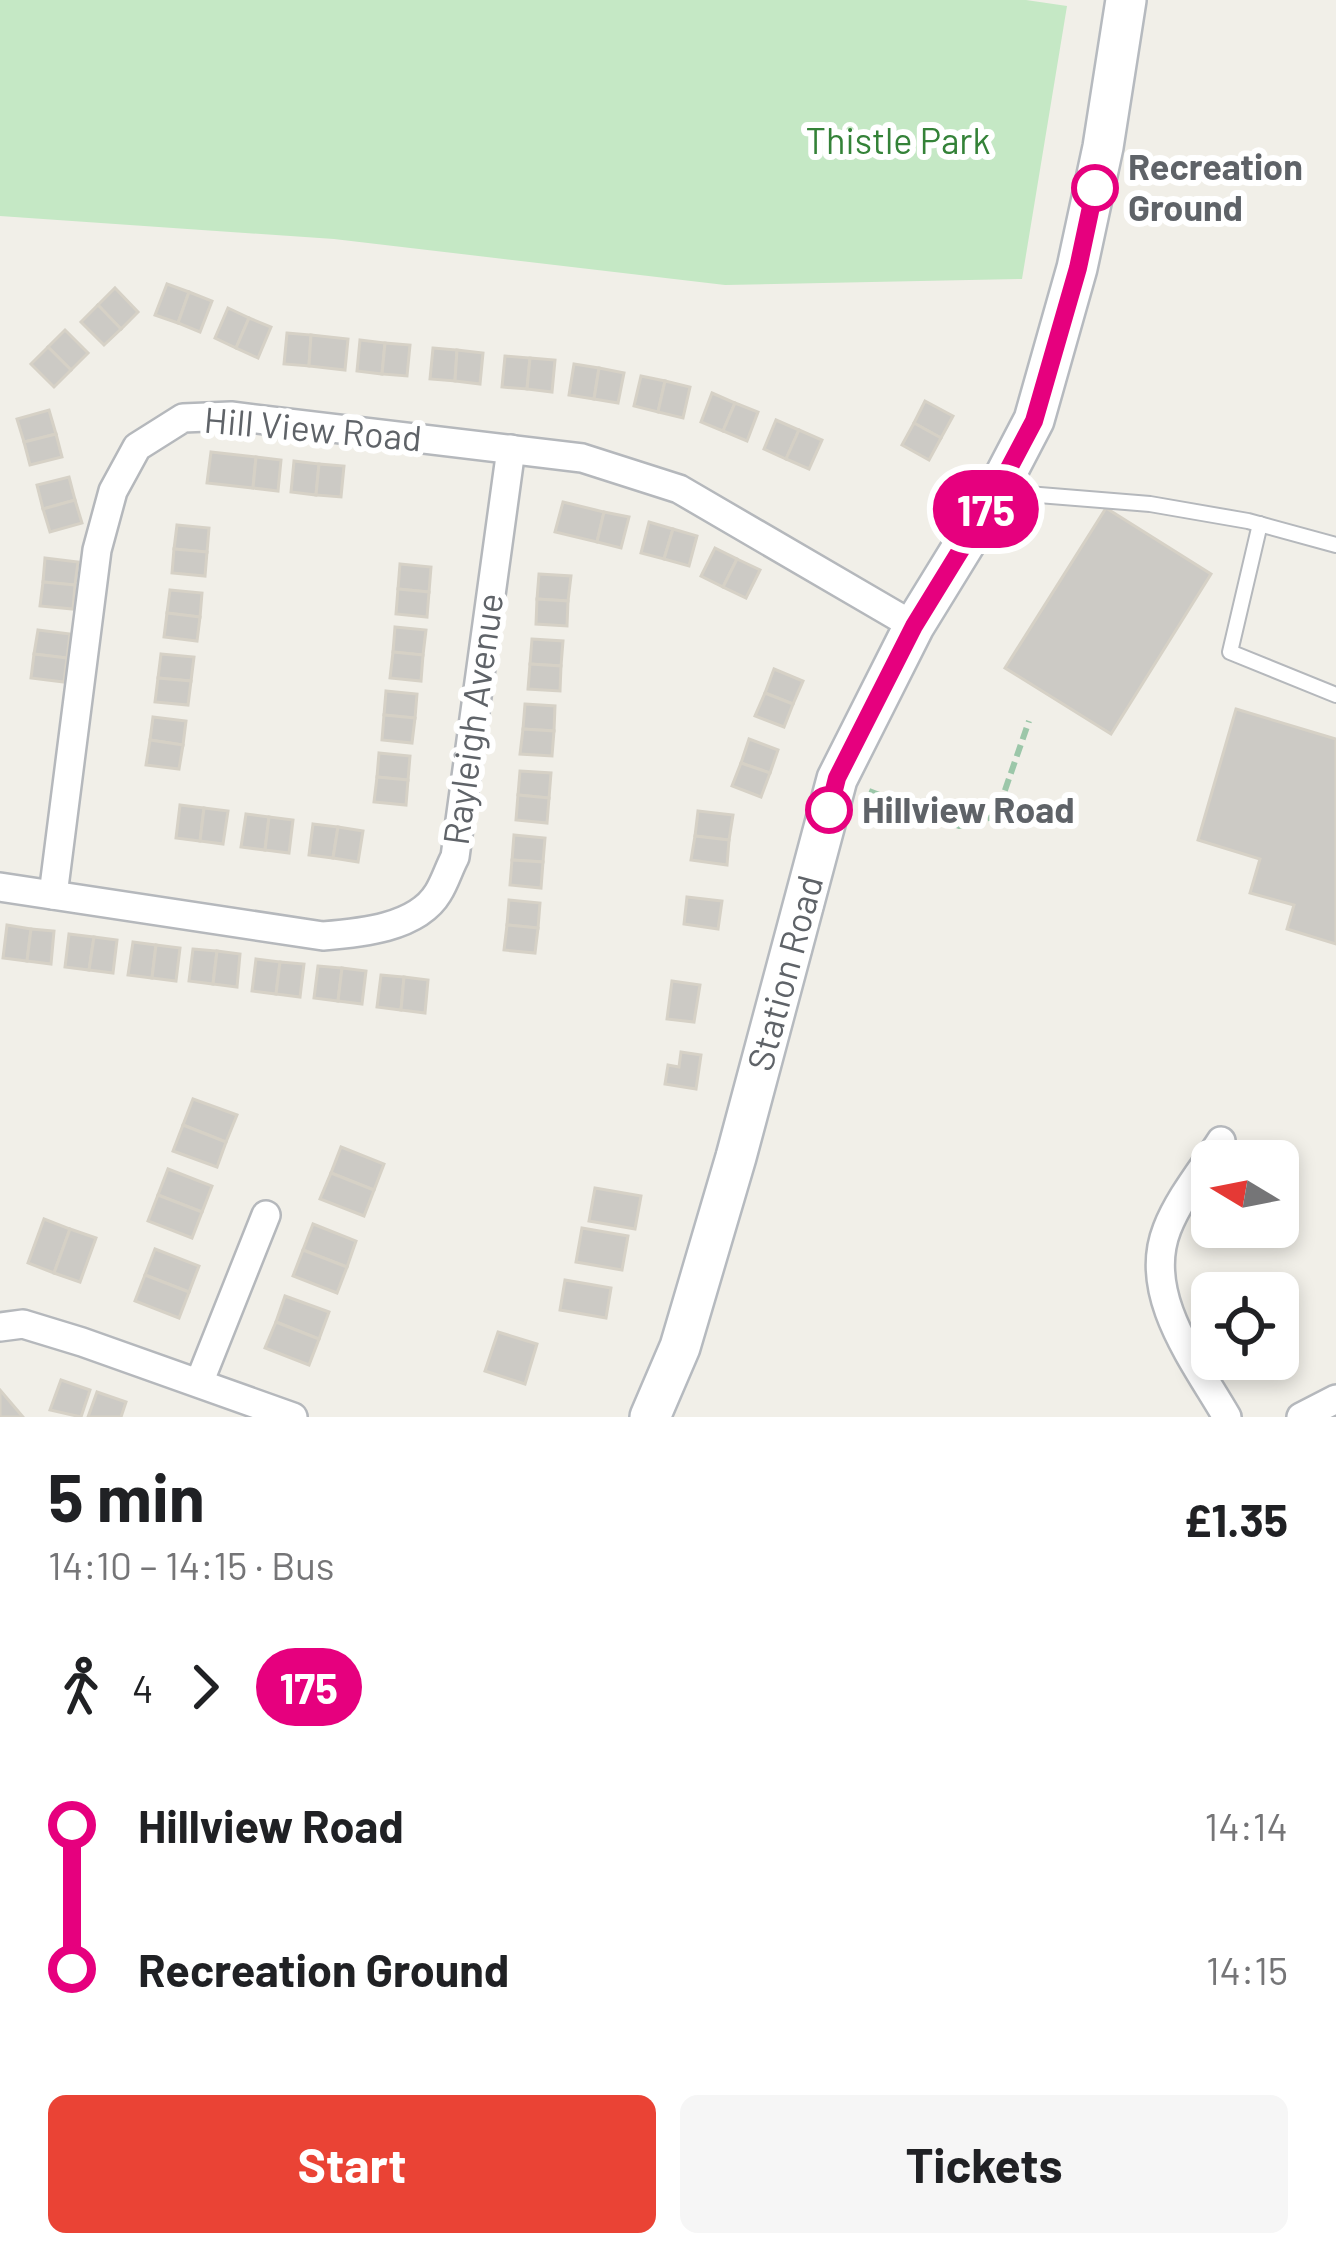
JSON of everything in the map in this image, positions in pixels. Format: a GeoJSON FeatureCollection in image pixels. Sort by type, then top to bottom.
{"type":"FeatureCollection","features":[{"type":"Feature","properties":{"kind":"main road","name":"Station Road"},"geometry":{"type":"LineString","coordinates":[[650,1417],[680,1347],[724,1199],[837,778],[914,626],[1034,421],[1078,268],[1126,0]]}},
{"type":"Feature","properties":{"kind":"street","name":"Hill View Road"},"geometry":{"type":"LineString","coordinates":[[52,895],[97,550],[113,490],[137,447],[183,418],[231,416],[581,458],[679,489],[914,626]]}},
{"type":"Feature","properties":{"kind":"street","name":"Rayleigh Avenue"},"geometry":{"type":"LineString","coordinates":[[0,887],[323,936],[366,933],[407,918],[436,898],[454,857],[511,449]]}},
{"type":"Feature","properties":{"kind":"street"},"geometry":{"type":"LineString","coordinates":[[1191,1191],[1166,1231],[1162,1281],[1170,1318],[1227,1417]]}},
{"type":"Feature","properties":{"kind":"street"},"geometry":{"type":"LineString","coordinates":[[200,1384],[266,1215]]}},
{"type":"Feature","properties":{"kind":"street"},"geometry":{"type":"LineString","coordinates":[[0,1327],[23,1324],[288,1416]]}},
{"type":"Feature","properties":{"kind":"street"},"geometry":{"type":"LineString","coordinates":[[1301,1417],[1336,1399]]}},
{"type":"Feature","properties":{"kind":"lane"},"geometry":{"type":"LineString","coordinates":[[997,491],[1150,504],[1336,544]]}},
{"type":"Feature","properties":{"kind":"lane"},"geometry":{"type":"LineString","coordinates":[[1260,524],[1230,652],[1336,694]]}},
{"type":"Feature","properties":{"kind":"path"},"geometry":{"type":"LineString","coordinates":[[837,778],[959,826],[996,816],[1029,722]]}},
{"type":"Feature","properties":{"kind":"green space","name":"Thistle Park"},"geometry":{"type":"Polygon","coordinates":[[[0,0],[1026,0],[1067,6],[1022,279],[725,285],[334,239],[0,216],[0,0]]]}},
{"type":"Feature","properties":{"kind":"building"},"geometry":{"type":"Polygon","coordinates":[[[167,284],[189,292],[178,323],[155,315],[167,284]]]}},
{"type":"Feature","properties":{"kind":"building"},"geometry":{"type":"Polygon","coordinates":[[[115,288],[138,312],[121,329],[98,305],[115,288]]]}},
{"type":"Feature","properties":{"kind":"building"},"geometry":{"type":"Polygon","coordinates":[[[189,292],[212,301],[200,332],[178,323],[189,292]]]}},
{"type":"Feature","properties":{"kind":"building"},"geometry":{"type":"Polygon","coordinates":[[[98,305],[121,329],[104,345],[81,322],[98,305]]]}},
{"type":"Feature","properties":{"kind":"building"},"geometry":{"type":"Polygon","coordinates":[[[228,308],[249,318],[236,348],[215,338],[228,308]]]}},
{"type":"Feature","properties":{"kind":"building"},"geometry":{"type":"Polygon","coordinates":[[[249,318],[271,327],[258,358],[236,348],[249,318]]]}},
{"type":"Feature","properties":{"kind":"building"},"geometry":{"type":"Polygon","coordinates":[[[65,330],[88,353],[71,370],[48,347],[65,330]]]}},
{"type":"Feature","properties":{"kind":"building"},"geometry":{"type":"Polygon","coordinates":[[[287,333],[311,335],[309,366],[284,364],[287,333]]]}},
{"type":"Feature","properties":{"kind":"building"},"geometry":{"type":"Polygon","coordinates":[[[311,335],[348,339],[345,370],[309,366],[311,335]]]}},
{"type":"Feature","properties":{"kind":"building"},"geometry":{"type":"Polygon","coordinates":[[[360,340],[385,343],[382,374],[357,371],[360,340]]]}},
{"type":"Feature","properties":{"kind":"building"},"geometry":{"type":"Polygon","coordinates":[[[385,343],[410,345],[407,376],[382,374],[385,343]]]}},
{"type":"Feature","properties":{"kind":"building"},"geometry":{"type":"Polygon","coordinates":[[[48,347],[71,370],[54,387],[31,364],[48,347]]]}},
{"type":"Feature","properties":{"kind":"building"},"geometry":{"type":"Polygon","coordinates":[[[433,348],[457,350],[455,381],[430,379],[433,348]]]}},
{"type":"Feature","properties":{"kind":"building"},"geometry":{"type":"Polygon","coordinates":[[[457,350],[483,353],[480,384],[455,381],[457,350]]]}},
{"type":"Feature","properties":{"kind":"building"},"geometry":{"type":"Polygon","coordinates":[[[505,356],[530,358],[527,389],[502,387],[505,356]]]}},
{"type":"Feature","properties":{"kind":"building"},"geometry":{"type":"Polygon","coordinates":[[[530,358],[555,360],[552,392],[527,389],[530,358]]]}},
{"type":"Feature","properties":{"kind":"building"},"geometry":{"type":"Polygon","coordinates":[[[574,364],[599,368],[594,399],[569,395],[574,364]]]}},
{"type":"Feature","properties":{"kind":"building"},"geometry":{"type":"Polygon","coordinates":[[[599,368],[624,373],[618,403],[594,399],[599,368]]]}},
{"type":"Feature","properties":{"kind":"building"},"geometry":{"type":"Polygon","coordinates":[[[641,376],[665,381],[658,412],[634,406],[641,376]]]}},
{"type":"Feature","properties":{"kind":"building"},"geometry":{"type":"Polygon","coordinates":[[[665,381],[690,387],[683,418],[658,412],[665,381]]]}},
{"type":"Feature","properties":{"kind":"building"},"geometry":{"type":"Polygon","coordinates":[[[712,393],[735,403],[723,431],[701,422],[712,393]]]}},
{"type":"Feature","properties":{"kind":"building"},"geometry":{"type":"Polygon","coordinates":[[[925,401],[953,416],[941,438],[914,423],[925,401]]]}},
{"type":"Feature","properties":{"kind":"building"},"geometry":{"type":"Polygon","coordinates":[[[735,403],[758,412],[747,441],[723,431],[735,403]]]}},
{"type":"Feature","properties":{"kind":"building"},"geometry":{"type":"Polygon","coordinates":[[[49,410],[56,434],[24,442],[17,419],[49,410]]]}},
{"type":"Feature","properties":{"kind":"building"},"geometry":{"type":"Polygon","coordinates":[[[776,420],[799,430],[786,459],[764,449],[776,420]]]}},
{"type":"Feature","properties":{"kind":"building"},"geometry":{"type":"Polygon","coordinates":[[[914,423],[941,438],[929,460],[902,445],[914,423]]]}},
{"type":"Feature","properties":{"kind":"building"},"geometry":{"type":"Polygon","coordinates":[[[799,430],[822,440],[809,469],[786,459],[799,430]]]}},
{"type":"Feature","properties":{"kind":"building"},"geometry":{"type":"Polygon","coordinates":[[[56,434],[62,457],[30,465],[24,442],[56,434]]]}},
{"type":"Feature","properties":{"kind":"building"},"geometry":{"type":"Polygon","coordinates":[[[211,452],[256,457],[253,488],[207,483],[211,452]]]}},
{"type":"Feature","properties":{"kind":"building"},"geometry":{"type":"Polygon","coordinates":[[[256,457],[281,460],[278,491],[253,488],[256,457]]]}},
{"type":"Feature","properties":{"kind":"building"},"geometry":{"type":"Polygon","coordinates":[[[294,461],[319,464],[316,495],[291,492],[294,461]]]}},
{"type":"Feature","properties":{"kind":"building"},"geometry":{"type":"Polygon","coordinates":[[[319,464],[344,466],[341,497],[316,495],[319,464]]]}},
{"type":"Feature","properties":{"kind":"building"},"geometry":{"type":"Polygon","coordinates":[[[69,477],[75,500],[43,509],[37,485],[69,477]]]}},
{"type":"Feature","properties":{"kind":"building"},"geometry":{"type":"Polygon","coordinates":[[[75,500],[82,523],[50,532],[43,509],[75,500]]]}},
{"type":"Feature","properties":{"kind":"building"},"geometry":{"type":"Polygon","coordinates":[[[563,502],[604,512],[597,542],[555,532],[563,502]]]}},
{"type":"Feature","properties":{"kind":"building"},"geometry":{"type":"Polygon","coordinates":[[[1106,508],[1211,574],[1111,734],[1005,668],[1106,508]]]}},
{"type":"Feature","properties":{"kind":"building"},"geometry":{"type":"Polygon","coordinates":[[[604,512],[629,517],[621,548],[597,542],[604,512]]]}},
{"type":"Feature","properties":{"kind":"building"},"geometry":{"type":"Polygon","coordinates":[[[649,522],[673,529],[664,559],[641,553],[649,522]]]}},
{"type":"Feature","properties":{"kind":"building"},"geometry":{"type":"Polygon","coordinates":[[[177,525],[209,528],[207,552],[174,549],[177,525]]]}},
{"type":"Feature","properties":{"kind":"building"},"geometry":{"type":"Polygon","coordinates":[[[673,529],[697,536],[689,566],[664,559],[673,529]]]}},
{"type":"Feature","properties":{"kind":"building"},"geometry":{"type":"Polygon","coordinates":[[[715,548],[737,559],[723,587],[701,576],[715,548]]]}},
{"type":"Feature","properties":{"kind":"building"},"geometry":{"type":"Polygon","coordinates":[[[174,549],[207,552],[205,576],[172,573],[174,549]]]}},
{"type":"Feature","properties":{"kind":"building"},"geometry":{"type":"Polygon","coordinates":[[[45,558],[78,562],[75,585],[43,582],[45,558]]]}},
{"type":"Feature","properties":{"kind":"building"},"geometry":{"type":"Polygon","coordinates":[[[737,559],[760,570],[746,598],[723,587],[737,559]]]}},
{"type":"Feature","properties":{"kind":"building"},"geometry":{"type":"Polygon","coordinates":[[[400,564],[431,567],[429,592],[398,589],[400,564]]]}},
{"type":"Feature","properties":{"kind":"building"},"geometry":{"type":"Polygon","coordinates":[[[539,574],[571,576],[568,601],[537,599],[539,574]]]}},
{"type":"Feature","properties":{"kind":"building"},"geometry":{"type":"Polygon","coordinates":[[[43,582],[75,585],[73,609],[40,606],[43,582]]]}},
{"type":"Feature","properties":{"kind":"building"},"geometry":{"type":"Polygon","coordinates":[[[398,589],[429,592],[427,617],[396,614],[398,589]]]}},
{"type":"Feature","properties":{"kind":"building"},"geometry":{"type":"Polygon","coordinates":[[[170,590],[202,593],[200,617],[167,613],[170,590]]]}},
{"type":"Feature","properties":{"kind":"building"},"geometry":{"type":"Polygon","coordinates":[[[537,599],[568,601],[567,626],[536,624],[537,599]]]}},
{"type":"Feature","properties":{"kind":"building"},"geometry":{"type":"Polygon","coordinates":[[[167,613],[200,617],[197,641],[164,637],[167,613]]]}},
{"type":"Feature","properties":{"kind":"building"},"geometry":{"type":"Polygon","coordinates":[[[395,627],[426,630],[423,655],[393,652],[395,627]]]}},
{"type":"Feature","properties":{"kind":"building"},"geometry":{"type":"Polygon","coordinates":[[[38,630],[70,634],[67,658],[34,654],[38,630]]]}},
{"type":"Feature","properties":{"kind":"building"},"geometry":{"type":"Polygon","coordinates":[[[532,639],[563,641],[561,666],[530,664],[532,639]]]}},
{"type":"Feature","properties":{"kind":"building"},"geometry":{"type":"Polygon","coordinates":[[[393,652],[423,655],[421,681],[390,678],[393,652]]]}},
{"type":"Feature","properties":{"kind":"building"},"geometry":{"type":"Polygon","coordinates":[[[34,654],[67,658],[64,682],[31,678],[34,654]]]}},
{"type":"Feature","properties":{"kind":"building"},"geometry":{"type":"Polygon","coordinates":[[[161,654],[194,657],[191,681],[158,678],[161,654]]]}},
{"type":"Feature","properties":{"kind":"building"},"geometry":{"type":"Polygon","coordinates":[[[530,664],[561,666],[560,691],[528,689],[530,664]]]}},
{"type":"Feature","properties":{"kind":"building"},"geometry":{"type":"Polygon","coordinates":[[[774,669],[803,681],[793,704],[765,693],[774,669]]]}},
{"type":"Feature","properties":{"kind":"building"},"geometry":{"type":"Polygon","coordinates":[[[158,678],[191,681],[188,705],[155,702],[158,678]]]}},
{"type":"Feature","properties":{"kind":"building"},"geometry":{"type":"Polygon","coordinates":[[[386,691],[417,694],[415,718],[384,715],[386,691]]]}},
{"type":"Feature","properties":{"kind":"building"},"geometry":{"type":"Polygon","coordinates":[[[765,693],[793,704],[784,727],[755,716],[765,693]]]}},
{"type":"Feature","properties":{"kind":"building"},"geometry":{"type":"Polygon","coordinates":[[[525,704],[555,706],[554,731],[523,729],[525,704]]]}},
{"type":"Feature","properties":{"kind":"building"},"geometry":{"type":"Polygon","coordinates":[[[1236,709],[1336,739],[1336,944],[1287,929],[1294,905],[1250,893],[1260,859],[1198,840],[1236,709]]]}},
{"type":"Feature","properties":{"kind":"building"},"geometry":{"type":"Polygon","coordinates":[[[384,715],[415,718],[412,743],[382,740],[384,715]]]}},
{"type":"Feature","properties":{"kind":"building"},"geometry":{"type":"Polygon","coordinates":[[[153,717],[186,721],[183,745],[150,740],[153,717]]]}},
{"type":"Feature","properties":{"kind":"building"},"geometry":{"type":"Polygon","coordinates":[[[523,729],[554,731],[552,756],[520,754],[523,729]]]}},
{"type":"Feature","properties":{"kind":"building"},"geometry":{"type":"Polygon","coordinates":[[[749,739],[778,750],[770,773],[741,763],[749,739]]]}},
{"type":"Feature","properties":{"kind":"building"},"geometry":{"type":"Polygon","coordinates":[[[150,740],[183,745],[179,769],[146,765],[150,740]]]}},
{"type":"Feature","properties":{"kind":"building"},"geometry":{"type":"Polygon","coordinates":[[[379,753],[410,756],[408,780],[377,777],[379,753]]]}},
{"type":"Feature","properties":{"kind":"building"},"geometry":{"type":"Polygon","coordinates":[[[741,763],[770,773],[761,797],[732,786],[741,763]]]}},
{"type":"Feature","properties":{"kind":"building"},"geometry":{"type":"Polygon","coordinates":[[[520,771],[551,773],[549,798],[518,795],[520,771]]]}},
{"type":"Feature","properties":{"kind":"building"},"geometry":{"type":"Polygon","coordinates":[[[377,777],[408,780],[406,805],[374,802],[377,777]]]}},
{"type":"Feature","properties":{"kind":"building"},"geometry":{"type":"Polygon","coordinates":[[[518,795],[549,798],[547,823],[516,820],[518,795]]]}},
{"type":"Feature","properties":{"kind":"building"},"geometry":{"type":"Polygon","coordinates":[[[180,805],[204,808],[200,841],[176,838],[180,805]]]}},
{"type":"Feature","properties":{"kind":"building"},"geometry":{"type":"Polygon","coordinates":[[[204,808],[228,811],[223,844],[200,841],[204,808]]]}},
{"type":"Feature","properties":{"kind":"building"},"geometry":{"type":"Polygon","coordinates":[[[698,811],[733,815],[729,840],[695,836],[698,811]]]}},
{"type":"Feature","properties":{"kind":"building"},"geometry":{"type":"Polygon","coordinates":[[[246,814],[269,817],[265,850],[241,847],[246,814]]]}},
{"type":"Feature","properties":{"kind":"building"},"geometry":{"type":"Polygon","coordinates":[[[269,817],[293,820],[289,853],[265,850],[269,817]]]}},
{"type":"Feature","properties":{"kind":"building"},"geometry":{"type":"Polygon","coordinates":[[[313,824],[338,827],[333,858],[309,855],[313,824]]]}},
{"type":"Feature","properties":{"kind":"building"},"geometry":{"type":"Polygon","coordinates":[[[338,827],[363,831],[358,862],[333,858],[338,827]]]}},
{"type":"Feature","properties":{"kind":"building"},"geometry":{"type":"Polygon","coordinates":[[[514,835],[545,838],[543,862],[512,860],[514,835]]]}},
{"type":"Feature","properties":{"kind":"building"},"geometry":{"type":"Polygon","coordinates":[[[695,836],[729,840],[727,865],[691,860],[695,836]]]}},
{"type":"Feature","properties":{"kind":"building"},"geometry":{"type":"Polygon","coordinates":[[[512,860],[543,862],[541,888],[510,885],[512,860]]]}},
{"type":"Feature","properties":{"kind":"building"},"geometry":{"type":"Polygon","coordinates":[[[687,897],[722,901],[718,929],[684,924],[687,897]]]}},
{"type":"Feature","properties":{"kind":"building"},"geometry":{"type":"Polygon","coordinates":[[[509,900],[540,903],[538,928],[507,925],[509,900]]]}},
{"type":"Feature","properties":{"kind":"building"},"geometry":{"type":"Polygon","coordinates":[[[7,925],[31,929],[27,961],[3,958],[7,925]]]}},
{"type":"Feature","properties":{"kind":"building"},"geometry":{"type":"Polygon","coordinates":[[[507,925],[538,928],[535,953],[504,950],[507,925]]]}},
{"type":"Feature","properties":{"kind":"building"},"geometry":{"type":"Polygon","coordinates":[[[31,929],[54,931],[51,964],[27,961],[31,929]]]}},
{"type":"Feature","properties":{"kind":"building"},"geometry":{"type":"Polygon","coordinates":[[[69,934],[94,937],[89,970],[65,967],[69,934]]]}},
{"type":"Feature","properties":{"kind":"building"},"geometry":{"type":"Polygon","coordinates":[[[94,937],[117,940],[113,973],[89,970],[94,937]]]}},
{"type":"Feature","properties":{"kind":"building"},"geometry":{"type":"Polygon","coordinates":[[[133,942],[156,945],[152,978],[128,975],[133,942]]]}},
{"type":"Feature","properties":{"kind":"building"},"geometry":{"type":"Polygon","coordinates":[[[156,945],[180,948],[176,981],[152,978],[156,945]]]}},
{"type":"Feature","properties":{"kind":"building"},"geometry":{"type":"Polygon","coordinates":[[[193,949],[217,951],[213,984],[189,981],[193,949]]]}},
{"type":"Feature","properties":{"kind":"building"},"geometry":{"type":"Polygon","coordinates":[[[217,951],[240,954],[237,987],[213,984],[217,951]]]}},
{"type":"Feature","properties":{"kind":"building"},"geometry":{"type":"Polygon","coordinates":[[[256,959],[280,962],[276,994],[252,991],[256,959]]]}},
{"type":"Feature","properties":{"kind":"building"},"geometry":{"type":"Polygon","coordinates":[[[280,962],[304,964],[300,997],[276,994],[280,962]]]}},
{"type":"Feature","properties":{"kind":"building"},"geometry":{"type":"Polygon","coordinates":[[[318,966],[342,968],[338,1001],[314,998],[318,966]]]}},
{"type":"Feature","properties":{"kind":"building"},"geometry":{"type":"Polygon","coordinates":[[[342,968],[366,971],[362,1004],[338,1001],[342,968]]]}},
{"type":"Feature","properties":{"kind":"building"},"geometry":{"type":"Polygon","coordinates":[[[381,975],[404,977],[401,1010],[377,1007],[381,975]]]}},
{"type":"Feature","properties":{"kind":"building"},"geometry":{"type":"Polygon","coordinates":[[[404,977],[428,980],[425,1013],[401,1010],[404,977]]]}},
{"type":"Feature","properties":{"kind":"building"},"geometry":{"type":"Polygon","coordinates":[[[672,981],[700,985],[694,1022],[667,1019],[672,981]]]}},
{"type":"Feature","properties":{"kind":"building"},"geometry":{"type":"Polygon","coordinates":[[[681,1052],[701,1055],[696,1089],[665,1084],[668,1065],[679,1067],[681,1052]]]}},
{"type":"Feature","properties":{"kind":"building"},"geometry":{"type":"Polygon","coordinates":[[[193,1099],[237,1115],[226,1142],[183,1125],[193,1099]]]}},
{"type":"Feature","properties":{"kind":"building"},"geometry":{"type":"Polygon","coordinates":[[[183,1125],[226,1142],[217,1167],[173,1151],[183,1125]]]}},
{"type":"Feature","properties":{"kind":"building"},"geometry":{"type":"Polygon","coordinates":[[[341,1147],[384,1164],[374,1190],[331,1173],[341,1147]]]}},
{"type":"Feature","properties":{"kind":"building"},"geometry":{"type":"Polygon","coordinates":[[[168,1169],[212,1186],[202,1212],[158,1195],[168,1169]]]}},
{"type":"Feature","properties":{"kind":"building"},"geometry":{"type":"Polygon","coordinates":[[[331,1173],[374,1190],[364,1216],[320,1199],[331,1173]]]}},
{"type":"Feature","properties":{"kind":"building"},"geometry":{"type":"Polygon","coordinates":[[[595,1188],[641,1196],[635,1229],[589,1221],[595,1188]]]}},
{"type":"Feature","properties":{"kind":"building"},"geometry":{"type":"Polygon","coordinates":[[[158,1195],[202,1212],[192,1238],[148,1221],[158,1195]]]}},
{"type":"Feature","properties":{"kind":"building"},"geometry":{"type":"Polygon","coordinates":[[[44,1219],[70,1229],[54,1273],[28,1263],[44,1219]]]}},
{"type":"Feature","properties":{"kind":"building"},"geometry":{"type":"Polygon","coordinates":[[[313,1224],[356,1241],[347,1267],[303,1250],[313,1224]]]}},
{"type":"Feature","properties":{"kind":"building"},"geometry":{"type":"Polygon","coordinates":[[[582,1228],[628,1236],[622,1270],[576,1262],[582,1228]]]}},
{"type":"Feature","properties":{"kind":"building"},"geometry":{"type":"Polygon","coordinates":[[[70,1229],[96,1238],[80,1282],[54,1273],[70,1229]]]}},
{"type":"Feature","properties":{"kind":"building"},"geometry":{"type":"Polygon","coordinates":[[[155,1249],[199,1266],[189,1292],[145,1275],[155,1249]]]}},
{"type":"Feature","properties":{"kind":"building"},"geometry":{"type":"Polygon","coordinates":[[[303,1250],[347,1267],[337,1293],[293,1276],[303,1250]]]}},
{"type":"Feature","properties":{"kind":"building"},"geometry":{"type":"Polygon","coordinates":[[[145,1275],[189,1292],[179,1318],[135,1301],[145,1275]]]}},
{"type":"Feature","properties":{"kind":"building"},"geometry":{"type":"Polygon","coordinates":[[[565,1280],[611,1288],[606,1318],[560,1310],[565,1280]]]}},
{"type":"Feature","properties":{"kind":"building"},"geometry":{"type":"Polygon","coordinates":[[[285,1296],[329,1312],[319,1339],[276,1322],[285,1296]]]}},
{"type":"Feature","properties":{"kind":"building"},"geometry":{"type":"Polygon","coordinates":[[[276,1322],[319,1339],[309,1365],[265,1348],[276,1322]]]}},
{"type":"Feature","properties":{"kind":"building"},"geometry":{"type":"Polygon","coordinates":[[[498,1332],[537,1344],[525,1384],[485,1371],[498,1332]]]}},
{"type":"Feature","properties":{"kind":"building"},"geometry":{"type":"Polygon","coordinates":[[[61,1380],[90,1390],[81,1417],[50,1410],[61,1380]]]}},
{"type":"Feature","properties":{"kind":"building"},"geometry":{"type":"Polygon","coordinates":[[[0,1390],[23,1417],[0,1417],[0,1390]]]}},
{"type":"Feature","properties":{"kind":"building"},"geometry":{"type":"Polygon","coordinates":[[[97,1392],[126,1402],[121,1417],[88,1417],[97,1392]]]}},
{"type":"Feature","properties":{"kind":"bus line","name":"175"},"geometry":{"type":"LineString","coordinates":[[829,810],[837,778],[914,626],[1034,421],[1078,268],[1095,188]]}},
{"type":"Feature","properties":{"kind":"place","name":"Recreation Ground"},"geometry":{"type":"Point","coordinates":[1095,188]}},
{"type":"Feature","properties":{"kind":"place","name":"Hillview Road"},"geometry":{"type":"Point","coordinates":[829,810]}}]}
